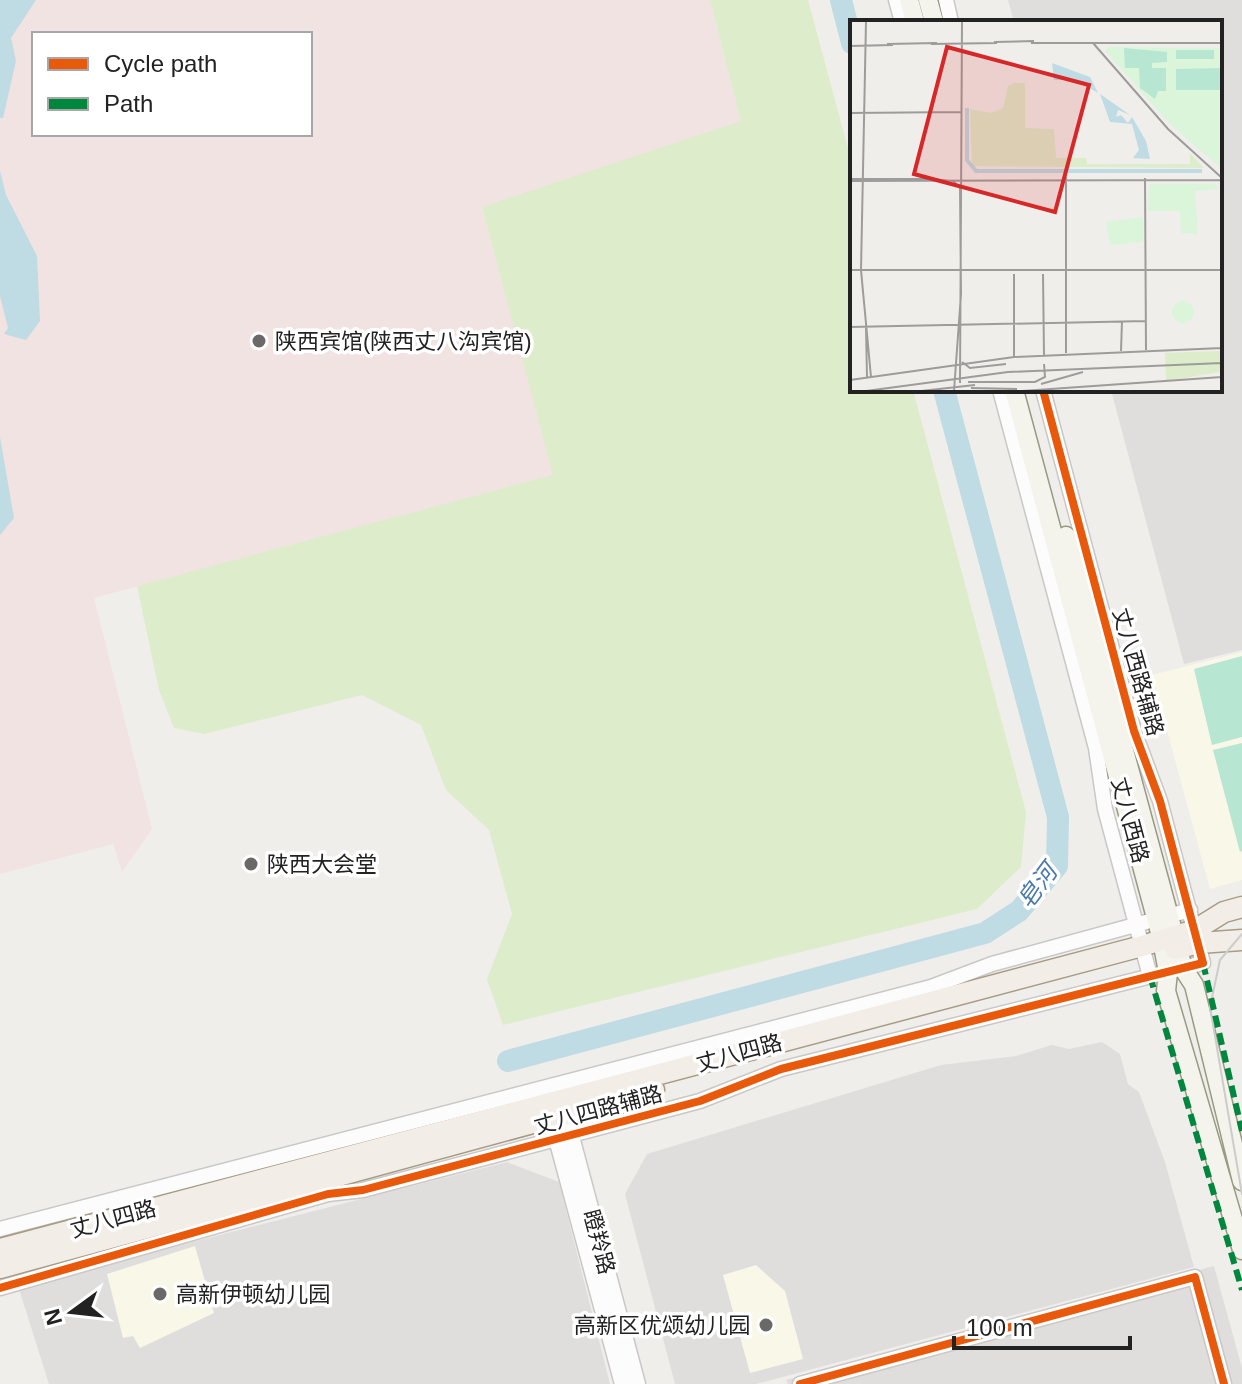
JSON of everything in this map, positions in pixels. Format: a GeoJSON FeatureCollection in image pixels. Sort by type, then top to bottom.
{"type":"FeatureCollection","features":[{"type":"Feature","properties":{"kind":"main road"},"geometry":{"type":"LineString","coordinates":[[909,0],[914,20]]}},
{"type":"Feature","properties":{"kind":"main road"},"geometry":{"type":"LineString","coordinates":[[928,0],[933,20]]}},
{"type":"Feature","properties":{"kind":"main road","name":"丈八西路"},"geometry":{"type":"LineString","coordinates":[[1015,392],[1172,945],[1194,985],[1242,1181]]}},
{"type":"Feature","properties":{"kind":"main road","name":"丈八西路"},"geometry":{"type":"LineString","coordinates":[[1027,392],[1172,945],[1166,991],[1242,1250]]}},
{"type":"Feature","properties":{"kind":"main road","name":"丈八四路"},"geometry":{"type":"LineString","coordinates":[[1172,945],[1224,912],[1242,907]]}},
{"type":"Feature","properties":{"kind":"main road","name":"丈八四路"},"geometry":{"type":"LineString","coordinates":[[0,1249],[556,1109],[1172,945],[1242,940]]}},
{"type":"Feature","properties":{"kind":"main road","name":"丈八四路"},"geometry":{"type":"LineString","coordinates":[[0,1268],[556,1109]]}},
{"type":"Feature","properties":{"kind":"street"},"geometry":{"type":"LineString","coordinates":[[896,0],[901,20]]}},
{"type":"Feature","properties":{"kind":"street"},"geometry":{"type":"LineString","coordinates":[[946,0],[951,20]]}},
{"type":"Feature","properties":{"kind":"street"},"geometry":{"type":"LineString","coordinates":[[1001,392],[1096,748],[1105,809],[1136,925],[1172,945]]}},
{"type":"Feature","properties":{"kind":"street","name":"丈八西路辅路"},"geometry":{"type":"LineString","coordinates":[[1044,392],[1134,731],[1160,801],[1172,945]]}},
{"type":"Feature","properties":{"kind":"street","name":"丈八四路辅路"},"geometry":{"type":"LineString","coordinates":[[0,1229],[931,987],[992,964],[1136,925],[1172,945]]}},
{"type":"Feature","properties":{"kind":"street","name":"丈八四路辅路"},"geometry":{"type":"LineString","coordinates":[[0,1288],[328,1194],[363,1190],[700,1101],[781,1069],[1172,945]]}},
{"type":"Feature","properties":{"kind":"street","name":"瞪羚路"},"geometry":{"type":"LineString","coordinates":[[556,1109],[637,1384]]}},
{"type":"Feature","properties":{"kind":"street","name":"瞪羚路"},"geometry":{"type":"LineString","coordinates":[[564,1137],[623,1384]]}},
{"type":"Feature","properties":{"kind":"street"},"geometry":{"type":"LineString","coordinates":[[800,1384],[1195,1277],[1224,1384]]}},
{"type":"Feature","properties":{"kind":"shaded area","name":"陕西宾馆(陕西丈八沟宾馆)"},"geometry":{"type":"Polygon","coordinates":[[[0,0],[710,0],[741,121],[482,208],[554,475],[94,598],[152,829],[122,872],[113,844],[0,874],[0,0]]]}},
{"type":"Feature","properties":{"kind":"shaded area"},"geometry":{"type":"Polygon","coordinates":[[[1008,0],[1242,0],[1242,650],[1184,664],[1112,392],[1222,392],[1222,20],[1013,20],[1008,0]]]}},
{"type":"Feature","properties":{"kind":"shaded area"},"geometry":{"type":"Polygon","coordinates":[[[1242,652],[1242,880],[1210,889],[1152,675],[1242,652]]]}},
{"type":"Feature","properties":{"kind":"shaded area"},"geometry":{"type":"Polygon","coordinates":[[[1102,1042],[1120,1054],[1128,1084],[1139,1092],[1165,1162],[1194,1267],[756,1384],[675,1384],[625,1194],[647,1154],[941,1065],[1016,1056],[1052,1045],[1069,1049],[1102,1042]]]}},
{"type":"Feature","properties":{"kind":"shaded area"},"geometry":{"type":"Polygon","coordinates":[[[507,1162],[559,1182],[610,1384],[49,1384],[18,1286],[507,1162]]]}},
{"type":"Feature","properties":{"kind":"shaded area","name":"高新伊顿幼儿园"},"geometry":{"type":"Polygon","coordinates":[[[195,1246],[214,1313],[140,1348],[133,1336],[123,1338],[107,1274],[195,1246]]]}},
{"type":"Feature","properties":{"kind":"shaded area","name":"高新区优颂幼儿园"},"geometry":{"type":"Polygon","coordinates":[[[756,1265],[785,1291],[803,1359],[750,1373],[723,1275],[756,1265]]]}},
{"type":"Feature","properties":{"kind":"shaded area"},"geometry":{"type":"Polygon","coordinates":[[[1214,1266],[1242,1368],[1242,1384],[788,1384],[786,1380],[1214,1266]]]}},
{"type":"Feature","properties":{"kind":"green space"},"geometry":{"type":"Polygon","coordinates":[[[710,0],[808,0],[850,156],[850,392],[914,392],[1026,812],[1021,867],[977,909],[503,1025],[487,979],[512,914],[489,830],[446,790],[421,725],[362,695],[204,734],[174,728],[159,690],[137,586],[553,475],[482,207],[741,121],[710,0]]]}},
{"type":"Feature","properties":{"kind":"green space"},"geometry":{"type":"Polygon","coordinates":[[[1242,656],[1242,737],[1212,745],[1194,669],[1242,656]]]}},
{"type":"Feature","properties":{"kind":"green space"},"geometry":{"type":"Polygon","coordinates":[[[1242,743],[1242,851],[1240,852],[1213,750],[1242,743]]]}},
{"type":"Feature","properties":{"kind":"water"},"geometry":{"type":"Polygon","coordinates":[[[0,0],[36,0],[11,38],[16,61],[3,118],[0,118],[0,0]]]}},
{"type":"Feature","properties":{"kind":"water"},"geometry":{"type":"Polygon","coordinates":[[[0,171],[6,195],[37,256],[40,321],[26,340],[4,334],[8,328],[0,296],[0,171]]]}},
{"type":"Feature","properties":{"kind":"water"},"geometry":{"type":"Polygon","coordinates":[[[0,437],[14,518],[0,535],[0,437]]]}},
{"type":"Feature","properties":{"kind":"waterway","name":"皂河"},"geometry":{"type":"LineString","coordinates":[[841,0],[850,35]]}},
{"type":"Feature","properties":{"kind":"waterway","name":"皂河"},"geometry":{"type":"LineString","coordinates":[[508,1061],[985,933],[1019,911],[1057,866],[1058,817],[945,392]]}},
{"type":"Feature","properties":{"kind":"tram line"},"geometry":{"type":"LineString","coordinates":[[1242,934],[1220,960],[1210,1007],[1242,1194]]}},
{"type":"Feature","properties":{"kind":"marked path"},"geometry":{"type":"LineString","coordinates":[[1203,963],[1242,1131]]}},
{"type":"Feature","properties":{"kind":"marked path"},"geometry":{"type":"LineString","coordinates":[[1150,976],[1242,1290]]}},
{"type":"Feature","properties":{"kind":"cycle path"},"geometry":{"type":"LineString","coordinates":[[0,1288],[328,1194],[363,1190],[700,1101],[781,1069],[1203,963],[1160,801],[1134,731],[1044,392]]}},
{"type":"Feature","properties":{"kind":"cycle path"},"geometry":{"type":"LineString","coordinates":[[800,1384],[1195,1277],[1224,1384]]}},
{"type":"Feature","properties":{"kind":"place","name":"陕西宾馆(陕西丈八沟宾馆)"},"geometry":{"type":"Point","coordinates":[259,341]}},
{"type":"Feature","properties":{"kind":"place","name":"陕西大会堂"},"geometry":{"type":"Point","coordinates":[251,864]}},
{"type":"Feature","properties":{"kind":"place","name":"高新伊顿幼儿园"},"geometry":{"type":"Point","coordinates":[160,1294]}},
{"type":"Feature","properties":{"kind":"place","name":"高新区优颂幼儿园"},"geometry":{"type":"Point","coordinates":[766,1325]}}]}
